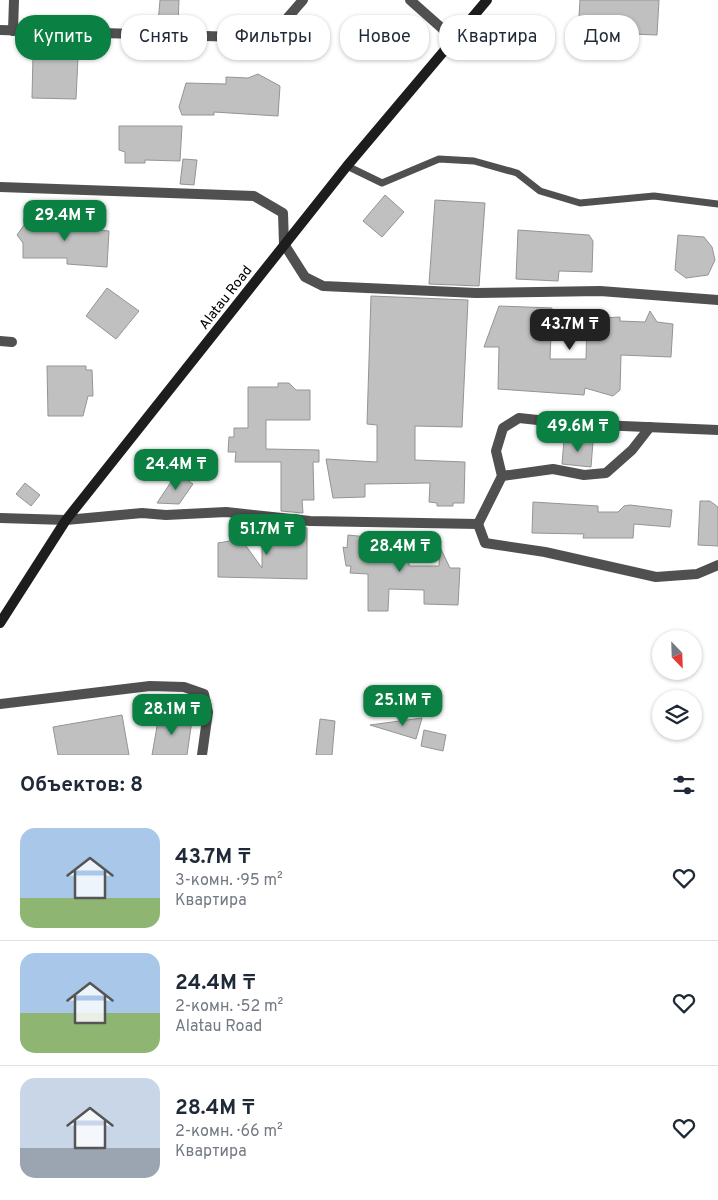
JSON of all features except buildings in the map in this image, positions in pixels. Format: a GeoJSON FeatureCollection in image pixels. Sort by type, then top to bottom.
{"type":"FeatureCollection","features":[{"type":"Feature","properties":{"kind":"main road","name":"Alatau Road"},"geometry":{"type":"LineString","coordinates":[[474,15],[487,0]]}},
{"type":"Feature","properties":{"kind":"main road","name":"Alatau Road"},"geometry":{"type":"LineString","coordinates":[[0,623],[66,520],[284,244],[439,57]]}},
{"type":"Feature","properties":{"kind":"street"},"geometry":{"type":"LineString","coordinates":[[13,30],[14,0]]}},
{"type":"Feature","properties":{"kind":"street"},"geometry":{"type":"LineString","coordinates":[[0,30],[270,38],[303,0]]}},
{"type":"Feature","properties":{"kind":"street"},"geometry":{"type":"LineString","coordinates":[[410,0],[439,26]]}},
{"type":"Feature","properties":{"kind":"street"},"geometry":{"type":"LineString","coordinates":[[0,187],[254,196],[284,213],[284,244],[305,277],[323,286],[476,293],[600,291],[718,300]]}},
{"type":"Feature","properties":{"kind":"street"},"geometry":{"type":"LineString","coordinates":[[0,341],[12,342]]}},
{"type":"Feature","properties":{"kind":"street"},"geometry":{"type":"LineString","coordinates":[[718,430],[575,424],[519,418],[503,428],[496,451],[502,476],[478,524],[485,543],[563,556],[656,577],[697,574],[718,565]]}},
{"type":"Feature","properties":{"kind":"street"},"geometry":{"type":"LineString","coordinates":[[502,476],[552,469],[584,475],[606,473],[632,450],[650,428]]}},
{"type":"Feature","properties":{"kind":"street"},"geometry":{"type":"LineString","coordinates":[[0,518],[66,520],[142,512],[166,515],[226,512],[310,520],[478,524]]}},
{"type":"Feature","properties":{"kind":"street"},"geometry":{"type":"LineString","coordinates":[[0,704],[150,686],[184,687],[204,694],[208,712],[202,755]]}},
{"type":"Feature","properties":{"kind":"lane"},"geometry":{"type":"LineString","coordinates":[[347,166],[382,183],[439,159],[474,162],[517,173],[540,191],[580,203],[654,196],[718,204]]}}]}
